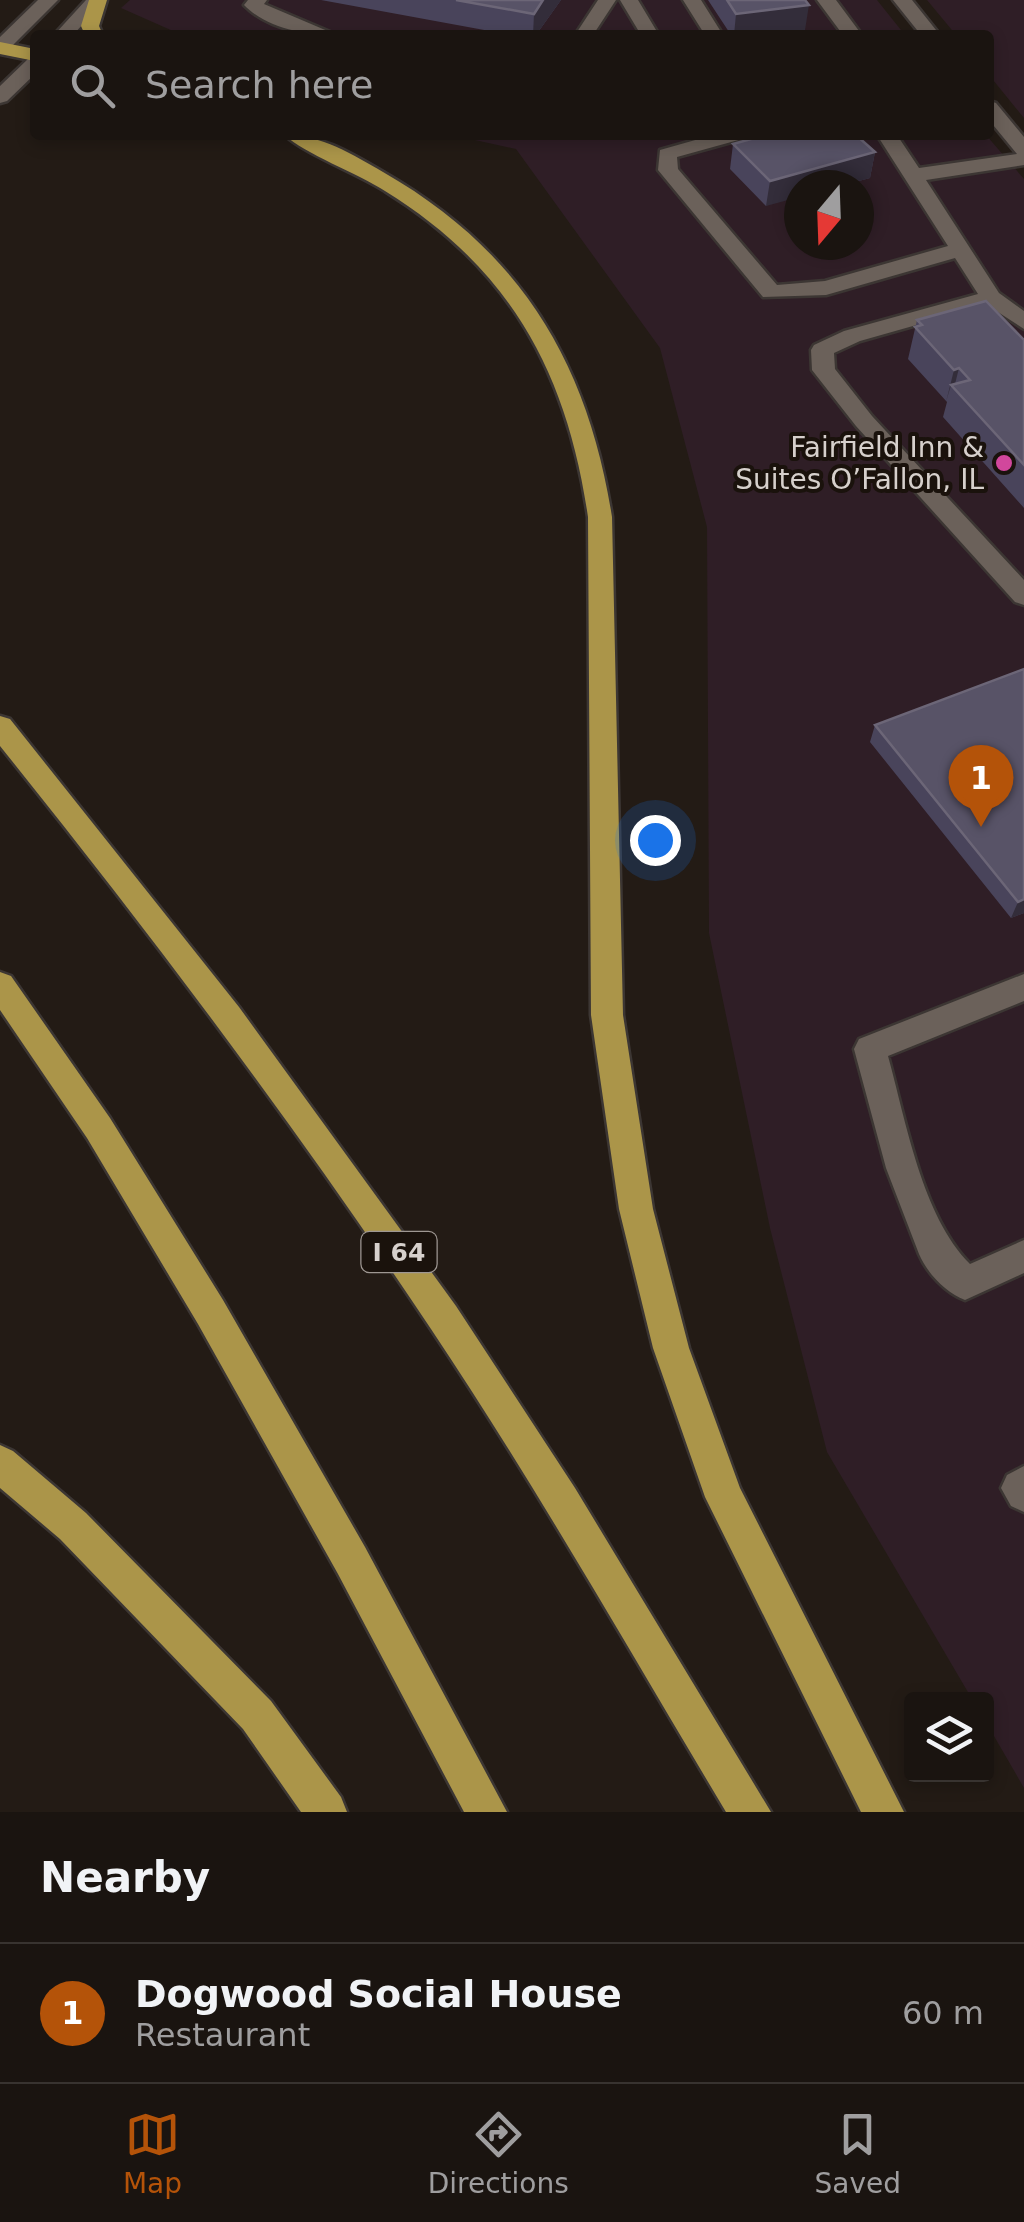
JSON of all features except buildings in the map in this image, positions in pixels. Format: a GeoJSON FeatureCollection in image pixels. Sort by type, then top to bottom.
{"type":"FeatureCollection","features":[{"type":"Feature","properties":{"kind":"highway"},"geometry":{"type":"LineString","coordinates":[[92,30],[97,0]]}},
{"type":"Feature","properties":{"kind":"highway"},"geometry":{"type":"LineString","coordinates":[[0,48],[30,54]]}},
{"type":"Feature","properties":{"kind":"highway"},"geometry":{"type":"LineString","coordinates":[[307,140],[362,164],[419,201],[484,260],[530,311],[567,383],[588,443],[600,517],[607,1015],[636,1210],[670,1348],[724,1497],[883,1812]]}},
{"type":"Feature","properties":{"kind":"highway","name":"I 64"},"geometry":{"type":"LineString","coordinates":[[0,726],[134,890],[298,1108],[390,1239],[446,1321],[750,1812]]}},
{"type":"Feature","properties":{"kind":"highway"},"geometry":{"type":"LineString","coordinates":[[0,986],[111,1148],[238,1362],[390,1630],[486,1812]]}},
{"type":"Feature","properties":{"kind":"highway"},"geometry":{"type":"LineString","coordinates":[[0,1464],[73,1526],[258,1714],[326,1812]]}},
{"type":"Feature","properties":{"kind":"street"},"geometry":{"type":"LineString","coordinates":[[0,48],[49,0]]}},
{"type":"Feature","properties":{"kind":"street"},"geometry":{"type":"LineString","coordinates":[[67,30],[97,0]]}},
{"type":"Feature","properties":{"kind":"street"},"geometry":{"type":"LineString","coordinates":[[258,0],[253,5],[274,18],[312,30]]}},
{"type":"Feature","properties":{"kind":"street"},"geometry":{"type":"LineString","coordinates":[[587,30],[607,0]]}},
{"type":"Feature","properties":{"kind":"street"},"geometry":{"type":"LineString","coordinates":[[628,0],[647,30]]}},
{"type":"Feature","properties":{"kind":"street"},"geometry":{"type":"LineString","coordinates":[[692,0],[711,30]]}},
{"type":"Feature","properties":{"kind":"street"},"geometry":{"type":"LineString","coordinates":[[826,0],[848,30]]}},
{"type":"Feature","properties":{"kind":"street"},"geometry":{"type":"LineString","coordinates":[[902,0],[927,30]]}},
{"type":"Feature","properties":{"kind":"street"},"geometry":{"type":"LineString","coordinates":[[929,30],[935,0]]}},
{"type":"Feature","properties":{"kind":"street"},"geometry":{"type":"LineString","coordinates":[[0,97],[30,68]]}},
{"type":"Feature","properties":{"kind":"street"},"geometry":{"type":"LineString","coordinates":[[994,113],[1024,150]]}},
{"type":"Feature","properties":{"kind":"street"},"geometry":{"type":"LineString","coordinates":[[717,140],[667,154],[668,170],[771,292],[826,288],[962,249]]}},
{"type":"Feature","properties":{"kind":"street"},"geometry":{"type":"LineString","coordinates":[[891,140],[992,297],[1024,322]]}},
{"type":"Feature","properties":{"kind":"street"},"geometry":{"type":"LineString","coordinates":[[916,175],[1024,159]]}},
{"type":"Feature","properties":{"kind":"street"},"geometry":{"type":"LineString","coordinates":[[992,297],[852,336],[822,350],[824,370],[864,421],[1024,596]]}},
{"type":"Feature","properties":{"kind":"street"},"geometry":{"type":"LineString","coordinates":[[1024,987],[870,1049],[904,1168],[936,1254],[966,1284],[1024,1256]]}},
{"type":"Feature","properties":{"kind":"street"},"geometry":{"type":"LineString","coordinates":[[1024,1485],[1020,1488],[1024,1494]]}},
{"type":"Feature","properties":{"kind":"shaded area"},"geometry":{"type":"Polygon","coordinates":[[[130,0],[877,0],[901,30],[171,30],[121,8],[130,0]]]}},
{"type":"Feature","properties":{"kind":"shaded area"},"geometry":{"type":"Polygon","coordinates":[[[927,0],[1024,0],[1024,118],[994,81],[994,30],[952,30],[927,0]]]}},
{"type":"Feature","properties":{"kind":"shaded area"},"geometry":{"type":"Polygon","coordinates":[[[475,140],[990,140],[1024,179],[1024,1788],[994,1736],[994,1692],[968,1692],[827,1452],[770,1228],[709,933],[707,527],[660,348],[516,149],[475,140]]]}},
{"type":"Feature","properties":{"kind":"place","name":"Fairfield Inn & Suites O’Fallon, IL"},"geometry":{"type":"Point","coordinates":[1004,463]}},
{"type":"Feature","properties":{"kind":"place","name":"Dogwood Social House"},"geometry":{"type":"Point","coordinates":[981,827]}}]}
